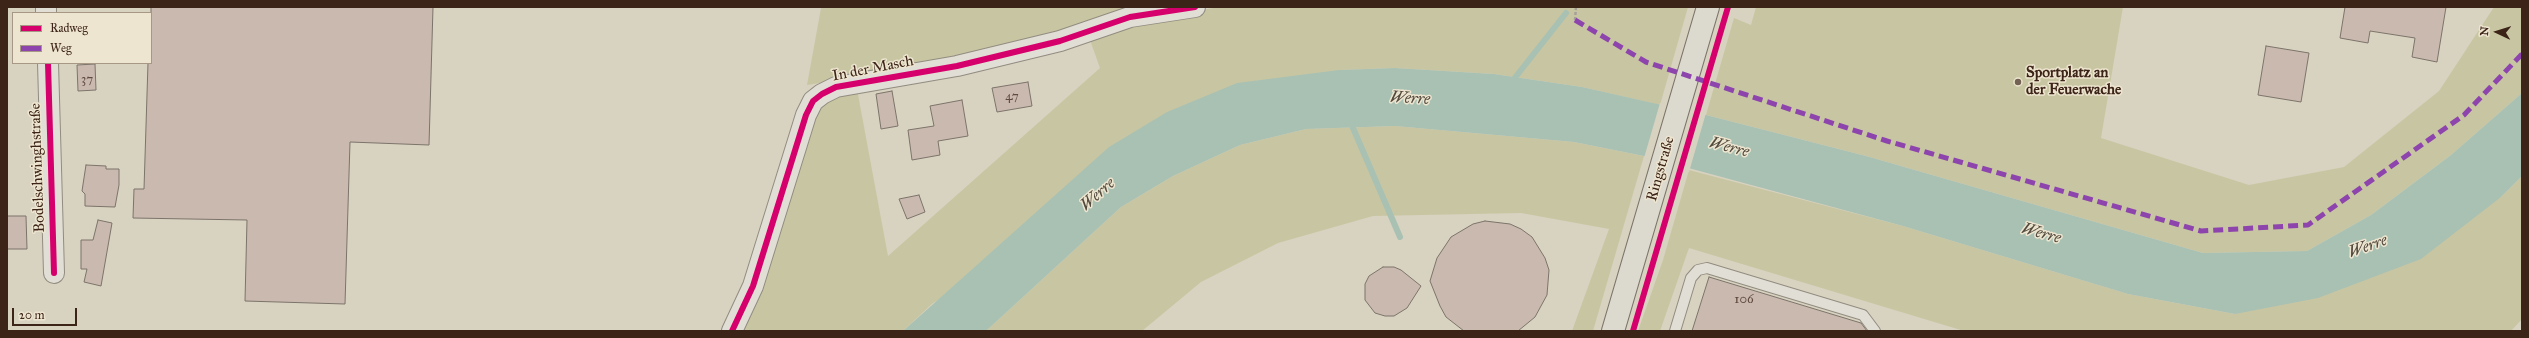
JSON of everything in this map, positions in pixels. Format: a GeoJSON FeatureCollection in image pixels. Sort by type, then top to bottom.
{"type":"FeatureCollection","features":[{"type":"Feature","properties":{"kind":"main road","name":"Ringstraße"},"geometry":{"type":"LineString","coordinates":[[1613,331],[1708,9]]}},
{"type":"Feature","properties":{"kind":"street","name":"In der Masch"},"geometry":{"type":"LineString","coordinates":[[732,331],[753,286],[806,115],[813,101],[822,94],[836,87],[958,66],[1060,41],[1130,17],[1195,7]]}},
{"type":"Feature","properties":{"kind":"street","name":"Bodelschwinghstraße"},"geometry":{"type":"LineString","coordinates":[[48,64],[54,272]]}},
{"type":"Feature","properties":{"kind":"lane"},"geometry":{"type":"LineString","coordinates":[[1675,331],[1690,278],[1698,270],[1707,268],[1863,315],[1875,331]]}},
{"type":"Feature","properties":{"kind":"path"},"geometry":{"type":"LineString","coordinates":[[1575,20],[1576,7]]}},
{"type":"Feature","properties":{"kind":"shaded area"},"geometry":{"type":"Polygon","coordinates":[[[818,7],[1131,7],[1082,29],[961,61],[807,85],[821,8],[818,7]]]}},
{"type":"Feature","properties":{"kind":"shaded area"},"geometry":{"type":"Polygon","coordinates":[[[1219,7],[1688,7],[1660,105],[1582,87],[1494,74],[1395,68],[1339,70],[933,303],[903,331],[736,331],[822,100],[857,89],[888,256],[1100,68],[1090,40],[1162,17],[1219,7]]]}},
{"type":"Feature","properties":{"kind":"shaded area"},"geometry":{"type":"Polygon","coordinates":[[[1756,7],[2123,7],[2101,138],[2249,185],[2344,167],[2439,91],[2494,7],[2522,7],[2522,93],[2451,155],[2371,215],[2307,251],[2203,253],[1866,156],[1706,115],[1734,18],[1751,25],[1756,7]]]}},
{"type":"Feature","properties":{"kind":"shaded area"},"geometry":{"type":"Polygon","coordinates":[[[1395,126],[1574,142],[1644,156],[1593,331],[1572,331],[1609,229],[1521,213],[1373,216],[1278,243],[1201,282],[1142,331],[986,331],[1121,207],[1173,176],[1240,145],[1306,129],[1395,126]]]}},
{"type":"Feature","properties":{"kind":"shaded area"},"geometry":{"type":"Polygon","coordinates":[[[1689,170],[1903,226],[2128,294],[2235,314],[2501,197],[2522,176],[2522,319],[2511,331],[1964,331],[1689,248],[1660,331],[1638,331],[1663,260],[1689,170]]]}},
{"type":"Feature","properties":{"kind":"water","name":"Werre"},"geometry":{"type":"Polygon","coordinates":[[[1395,68],[1494,74],[1582,87],[1706,115],[1866,156],[2203,253],[2307,251],[2371,215],[2451,155],[2522,93],[2522,176],[2501,197],[2421,259],[2318,298],[2235,314],[2128,294],[1903,226],[1644,156],[1574,142],[1395,126],[1306,129],[1240,145],[1173,176],[1121,207],[986,331],[903,331],[1109,147],[1167,112],[1237,83],[1339,70],[1395,68]]]}},
{"type":"Feature","properties":{"kind":"pier"},"geometry":{"type":"Polygon","coordinates":[[[1660,103],[1706,113],[1689,172],[1644,158],[1660,103]]]}},
{"type":"Feature","properties":{"kind":"building"},"geometry":{"type":"Polygon","coordinates":[[[151,7],[433,7],[429,145],[350,142],[345,304],[245,301],[247,220],[133,218],[134,189],[144,189],[148,64],[152,64],[151,7]]]}},
{"type":"Feature","properties":{"kind":"building"},"geometry":{"type":"Polygon","coordinates":[[[2345,7],[2446,7],[2437,62],[2412,57],[2415,38],[2370,31],[2368,43],[2340,38],[2345,7]]]}},
{"type":"Feature","properties":{"kind":"building"},"geometry":{"type":"Polygon","coordinates":[[[2266,46],[2309,53],[2301,102],[2258,95],[2266,46]]]}},
{"type":"Feature","properties":{"kind":"building"},"geometry":{"type":"Polygon","coordinates":[[[95,64],[96,90],[78,91],[77,65],[95,64]]]}},
{"type":"Feature","properties":{"kind":"building"},"geometry":{"type":"Polygon","coordinates":[[[1028,82],[1032,106],[997,112],[992,88],[1028,82]]]}},
{"type":"Feature","properties":{"kind":"building"},"geometry":{"type":"Polygon","coordinates":[[[892,91],[898,126],[881,129],[876,94],[892,91]]]}},
{"type":"Feature","properties":{"kind":"building"},"geometry":{"type":"Polygon","coordinates":[[[962,100],[968,136],[938,141],[940,155],[912,160],[908,130],[934,126],[930,106],[962,100]]]}},
{"type":"Feature","properties":{"kind":"building"},"geometry":{"type":"Polygon","coordinates":[[[86,165],[106,166],[106,169],[119,169],[119,185],[115,207],[85,206],[85,194],[82,191],[86,165]]]}},
{"type":"Feature","properties":{"kind":"building"},"geometry":{"type":"Polygon","coordinates":[[[919,195],[925,212],[907,219],[899,199],[919,195]]]}},
{"type":"Feature","properties":{"kind":"building"},"geometry":{"type":"Polygon","coordinates":[[[7,216],[26,216],[27,249],[7,249],[7,216]]]}},
{"type":"Feature","properties":{"kind":"building"},"geometry":{"type":"Polygon","coordinates":[[[98,220],[112,223],[101,286],[84,282],[87,269],[81,269],[81,240],[93,240],[98,220]]]}},
{"type":"Feature","properties":{"kind":"building"},"geometry":{"type":"Polygon","coordinates":[[[1485,221],[1510,224],[1521,229],[1532,237],[1545,258],[1549,270],[1547,295],[1535,317],[1518,331],[1464,331],[1446,317],[1430,281],[1437,258],[1451,237],[1473,224],[1485,221]]]}},
{"type":"Feature","properties":{"kind":"building"},"geometry":{"type":"Polygon","coordinates":[[[1383,267],[1394,267],[1401,270],[1421,286],[1407,308],[1394,316],[1385,316],[1375,313],[1365,300],[1365,284],[1369,276],[1383,267]]]}},
{"type":"Feature","properties":{"kind":"building"},"geometry":{"type":"Polygon","coordinates":[[[1709,277],[1861,323],[1867,331],[1692,331],[1709,277]]]}},
{"type":"Feature","properties":{"kind":"waterway"},"geometry":{"type":"LineString","coordinates":[[1510,84],[1566,13]]}},
{"type":"Feature","properties":{"kind":"waterway"},"geometry":{"type":"LineString","coordinates":[[1350,121],[1400,237]]}},
{"type":"Feature","properties":{"kind":"marked path"},"geometry":{"type":"LineString","coordinates":[[1575,20],[1646,62],[1887,141],[2201,231],[2308,225],[2464,115],[2522,54]]}},
{"type":"Feature","properties":{"kind":"cycle path"},"geometry":{"type":"LineString","coordinates":[[732,331],[753,286],[806,115],[813,101],[822,94],[836,87],[957,66],[1060,41],[1130,17],[1195,7]]}},
{"type":"Feature","properties":{"kind":"cycle path"},"geometry":{"type":"LineString","coordinates":[[1633,331],[1728,7]]}},
{"type":"Feature","properties":{"kind":"cycle path"},"geometry":{"type":"LineString","coordinates":[[48,64],[54,273]]}},
{"type":"Feature","properties":{"kind":"place","name":"Sportplatz an der Feuerwache"},"geometry":{"type":"Point","coordinates":[2018,82]}}]}
